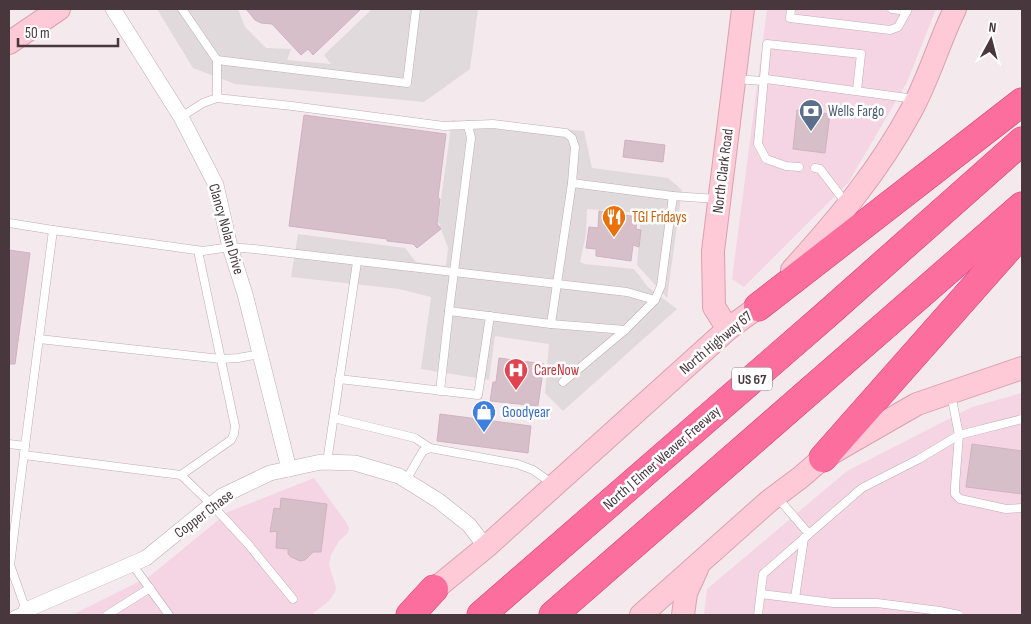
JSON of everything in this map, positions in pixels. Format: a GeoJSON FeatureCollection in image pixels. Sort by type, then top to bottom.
{"type":"FeatureCollection","features":[{"type":"Feature","properties":{"kind":"highway"},"geometry":{"type":"LineString","coordinates":[[758,307],[1022,102]]}},
{"type":"Feature","properties":{"kind":"highway","name":"North J Elmer Weaver Freeway"},"geometry":{"type":"LineString","coordinates":[[481,615],[826,315],[1022,141]]}},
{"type":"Feature","properties":{"kind":"highway"},"geometry":{"type":"LineString","coordinates":[[553,615],[1022,206]]}},
{"type":"Feature","properties":{"kind":"highway"},"geometry":{"type":"LineString","coordinates":[[822,458],[1022,233]]}},
{"type":"Feature","properties":{"kind":"highway"},"geometry":{"type":"LineString","coordinates":[[410,615],[434,589]]}},
{"type":"Feature","properties":{"kind":"main road"},"geometry":{"type":"LineString","coordinates":[[9,43],[59,9]]}},
{"type":"Feature","properties":{"kind":"main road","name":"North Clark Road"},"geometry":{"type":"LineString","coordinates":[[728,329],[714,307],[713,251],[743,9]]}},
{"type":"Feature","properties":{"kind":"main road","name":"North Highway 67"},"geometry":{"type":"LineString","coordinates":[[402,615],[486,547],[728,329],[758,307],[834,223],[881,163],[928,78],[950,10]]}},
{"type":"Feature","properties":{"kind":"main road"},"geometry":{"type":"LineString","coordinates":[[641,615],[822,458],[917,404],[1022,368]]}},
{"type":"Feature","properties":{"kind":"main road"},"geometry":{"type":"LineString","coordinates":[[683,615],[686,593],[700,562]]}},
{"type":"Feature","properties":{"kind":"street","name":"Clancy Nolan Drive"},"geometry":{"type":"LineString","coordinates":[[113,9],[180,117],[216,185],[230,247],[245,294],[289,469]]}},
{"type":"Feature","properties":{"kind":"street","name":"Copper Chase"},"geometry":{"type":"LineString","coordinates":[[23,614],[146,558],[222,496],[270,473],[327,462],[355,463],[399,476],[439,501],[469,525],[486,547]]}},
{"type":"Feature","properties":{"kind":"lane"},"geometry":{"type":"LineString","coordinates":[[182,9],[217,60],[218,98]]}},
{"type":"Feature","properties":{"kind":"lane"},"geometry":{"type":"LineString","coordinates":[[217,60],[407,82],[416,9]]}},
{"type":"Feature","properties":{"kind":"lane"},"geometry":{"type":"LineString","coordinates":[[791,9],[790,18],[890,30],[898,27],[907,10],[892,9]]}},
{"type":"Feature","properties":{"kind":"lane"},"geometry":{"type":"LineString","coordinates":[[799,168],[766,159],[758,144],[767,44],[861,54],[857,90]]}},
{"type":"Feature","properties":{"kind":"lane"},"geometry":{"type":"LineString","coordinates":[[734,78],[763,81],[766,79],[917,99]]}},
{"type":"Feature","properties":{"kind":"lane"},"geometry":{"type":"LineString","coordinates":[[180,117],[203,103],[218,98],[444,126],[493,124],[566,133],[572,138],[575,147],[572,183],[551,324]]}},
{"type":"Feature","properties":{"kind":"lane"},"geometry":{"type":"LineString","coordinates":[[440,390],[448,311],[471,138],[468,126]]}},
{"type":"Feature","properties":{"kind":"lane"},"geometry":{"type":"LineString","coordinates":[[815,168],[820,169],[848,205]]}},
{"type":"Feature","properties":{"kind":"lane"},"geometry":{"type":"LineString","coordinates":[[572,183],[673,196],[719,199]]}},
{"type":"Feature","properties":{"kind":"lane"},"geometry":{"type":"LineString","coordinates":[[563,382],[625,330],[655,300],[661,286],[673,196]]}},
{"type":"Feature","properties":{"kind":"lane"},"geometry":{"type":"LineString","coordinates":[[9,223],[198,251],[230,247],[627,292],[655,300]]}},
{"type":"Feature","properties":{"kind":"lane"},"geometry":{"type":"LineString","coordinates":[[23,614],[10,565],[53,230]]}},
{"type":"Feature","properties":{"kind":"lane"},"geometry":{"type":"LineString","coordinates":[[181,475],[231,440],[235,426],[198,251]]}},
{"type":"Feature","properties":{"kind":"lane"},"geometry":{"type":"LineString","coordinates":[[327,462],[357,262]]}},
{"type":"Feature","properties":{"kind":"lane"},"geometry":{"type":"LineString","coordinates":[[448,311],[551,324],[625,330]]}},
{"type":"Feature","properties":{"kind":"lane"},"geometry":{"type":"LineString","coordinates":[[339,379],[478,395],[490,316]]}},
{"type":"Feature","properties":{"kind":"lane"},"geometry":{"type":"LineString","coordinates":[[39,339],[221,359],[260,354]]}},
{"type":"Feature","properties":{"kind":"lane"},"geometry":{"type":"LineString","coordinates":[[950,393],[959,435],[955,494],[960,500],[1006,509],[1022,508]]}},
{"type":"Feature","properties":{"kind":"lane"},"geometry":{"type":"LineString","coordinates":[[334,418],[415,438],[430,448],[516,464],[533,470],[555,485]]}},
{"type":"Feature","properties":{"kind":"lane"},"geometry":{"type":"LineString","coordinates":[[758,615],[763,574],[862,488],[919,459],[959,435],[1022,418]]}},
{"type":"Feature","properties":{"kind":"lane"},"geometry":{"type":"LineString","coordinates":[[9,444],[25,446]]}},
{"type":"Feature","properties":{"kind":"lane"},"geometry":{"type":"LineString","coordinates":[[406,480],[423,451],[430,448]]}},
{"type":"Feature","properties":{"kind":"lane"},"geometry":{"type":"LineString","coordinates":[[24,455],[181,475],[248,544],[293,600]]}},
{"type":"Feature","properties":{"kind":"lane"},"geometry":{"type":"LineString","coordinates":[[776,496],[806,536],[795,598]]}},
{"type":"Feature","properties":{"kind":"lane"},"geometry":{"type":"LineString","coordinates":[[132,564],[169,615]]}},
{"type":"Feature","properties":{"kind":"lane"},"geometry":{"type":"LineString","coordinates":[[107,615],[150,588]]}},
{"type":"Feature","properties":{"kind":"lane"},"geometry":{"type":"LineString","coordinates":[[761,594],[833,603],[877,603],[959,615]]}},
{"type":"Feature","properties":{"kind":"shaded area"},"geometry":{"type":"Polygon","coordinates":[[[157,9],[238,9],[245,27],[266,48],[291,49],[287,60],[331,64],[324,55],[372,9],[478,9],[470,69],[424,102],[235,84],[193,68],[157,9]]]}},
{"type":"Feature","properties":{"kind":"shaded area"},"geometry":{"type":"Polygon","coordinates":[[[767,9],[936,9],[907,82],[848,183],[744,287],[732,279],[767,9]]]}},
{"type":"Feature","properties":{"kind":"shaded area"},"geometry":{"type":"Polygon","coordinates":[[[452,120],[584,131],[592,168],[668,178],[682,190],[667,298],[637,265],[641,213],[587,209],[586,234],[580,262],[634,269],[648,287],[677,309],[563,411],[545,393],[549,344],[495,336],[489,380],[421,369],[431,297],[399,289],[291,277],[298,234],[405,248],[416,262],[446,266],[448,248],[438,221],[452,120]]]}},
{"type":"Feature","properties":{"kind":"shaded area"},"geometry":{"type":"Polygon","coordinates":[[[1022,393],[1022,615],[704,615],[707,589],[847,471],[972,407],[1022,393]]]}},
{"type":"Feature","properties":{"kind":"shaded area"},"geometry":{"type":"Polygon","coordinates":[[[314,478],[349,528],[348,533],[339,541],[331,555],[329,565],[336,587],[335,592],[329,601],[311,615],[72,615],[150,576],[228,512],[314,478]]]}},
{"type":"Feature","properties":{"kind":"building"},"geometry":{"type":"Polygon","coordinates":[[[246,9],[361,9],[313,55],[308,49],[301,55],[272,24],[261,23],[255,20],[246,9]]]}},
{"type":"Feature","properties":{"kind":"building","name":"Wells Fargo"},"geometry":{"type":"Polygon","coordinates":[[[797,110],[830,114],[825,153],[793,149],[797,110]]]}},
{"type":"Feature","properties":{"kind":"building"},"geometry":{"type":"Polygon","coordinates":[[[304,115],[446,134],[438,198],[440,199],[437,224],[441,229],[417,248],[413,244],[387,241],[387,239],[289,226],[304,115]]]}},
{"type":"Feature","properties":{"kind":"building"},"geometry":{"type":"Polygon","coordinates":[[[625,140],[665,145],[663,162],[623,157],[625,140]]]}},
{"type":"Feature","properties":{"kind":"building","name":"TGI Fridays"},"geometry":{"type":"Polygon","coordinates":[[[599,211],[637,217],[636,229],[641,230],[639,247],[633,245],[631,261],[596,256],[596,249],[586,248],[589,227],[598,228],[599,211]]]}},
{"type":"Feature","properties":{"kind":"building"},"geometry":{"type":"Polygon","coordinates":[[[9,250],[30,253],[15,364],[9,364],[9,250]]]}},
{"type":"Feature","properties":{"kind":"building","name":"CareNow"},"geometry":{"type":"Polygon","coordinates":[[[499,358],[544,364],[538,406],[490,401],[493,382],[496,382],[499,358]]]}},
{"type":"Feature","properties":{"kind":"building","name":"Goodyear"},"geometry":{"type":"Polygon","coordinates":[[[440,414],[531,426],[528,453],[437,441],[440,414]]]}},
{"type":"Feature","properties":{"kind":"building"},"geometry":{"type":"Polygon","coordinates":[[[972,444],[1022,451],[1022,494],[966,487],[972,444]]]}},
{"type":"Feature","properties":{"kind":"building"},"geometry":{"type":"Polygon","coordinates":[[[281,498],[327,504],[321,552],[313,552],[305,560],[300,561],[288,554],[288,549],[276,548],[277,531],[270,532],[274,508],[280,509],[281,498]]]}},
{"type":"Feature","properties":{"kind":"place","name":"Wells Fargo"},"geometry":{"type":"Point","coordinates":[811,132]}},
{"type":"Feature","properties":{"kind":"place","name":"TGI Fridays"},"geometry":{"type":"Point","coordinates":[614,238]}},
{"type":"Feature","properties":{"kind":"place","name":"CareNow"},"geometry":{"type":"Point","coordinates":[516,391]}},
{"type":"Feature","properties":{"kind":"place","name":"Goodyear"},"geometry":{"type":"Point","coordinates":[484,433]}}]}
